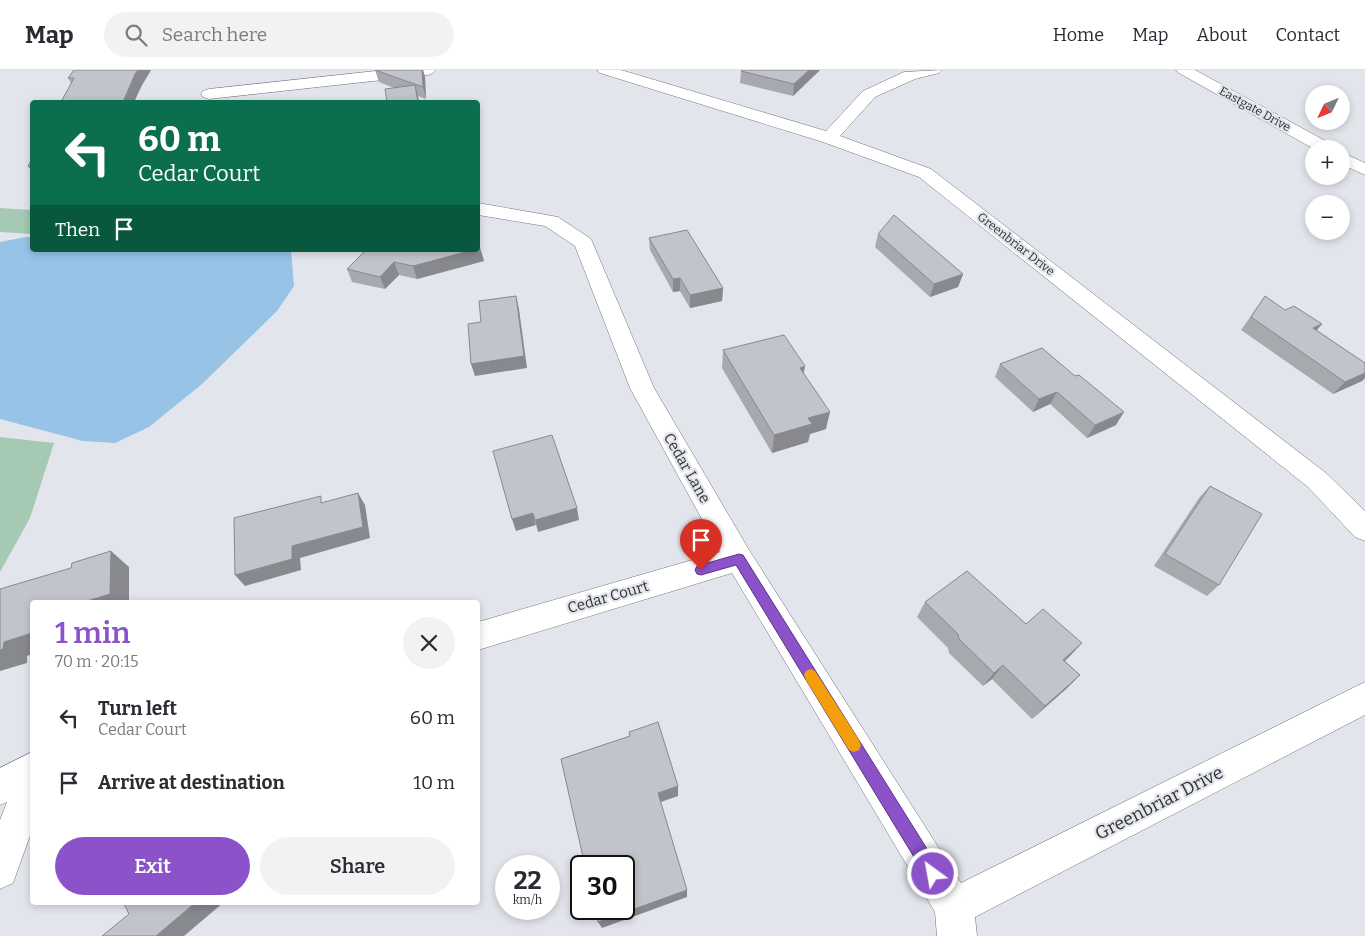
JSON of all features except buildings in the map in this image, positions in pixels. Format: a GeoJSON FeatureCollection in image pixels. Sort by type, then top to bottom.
{"type":"FeatureCollection","features":[{"type":"Feature","properties":{"kind":"street"},"geometry":{"type":"LineString","coordinates":[[215,78],[207,98],[428,70]]}},
{"type":"Feature","properties":{"kind":"street","name":"Greenbriar Drive"},"geometry":{"type":"LineString","coordinates":[[605,70],[829,138],[925,173],[1317,480],[1365,529]]}},
{"type":"Feature","properties":{"kind":"street"},"geometry":{"type":"LineString","coordinates":[[829,138],[869,94],[910,75],[934,70]]}},
{"type":"Feature","properties":{"kind":"street","name":"Eastgate Drive"},"geometry":{"type":"LineString","coordinates":[[1184,70],[1311,140]]}},
{"type":"Feature","properties":{"kind":"street"},"geometry":{"type":"LineString","coordinates":[[1350,161],[1365,170]]}},
{"type":"Feature","properties":{"kind":"street","name":"Cedar Lane"},"geometry":{"type":"LineString","coordinates":[[480,209],[551,221],[584,243],[642,388],[739,559],[955,922]]}},
{"type":"Feature","properties":{"kind":"street","name":"Cedar Court"},"geometry":{"type":"LineString","coordinates":[[480,635],[739,559]]}},
{"type":"Feature","properties":{"kind":"street","name":"Greenbriar Drive"},"geometry":{"type":"LineString","coordinates":[[955,922],[1365,698]]}},
{"type":"Feature","properties":{"kind":"street"},"geometry":{"type":"LineString","coordinates":[[0,787],[30,770]]}},
{"type":"Feature","properties":{"kind":"street"},"geometry":{"type":"LineString","coordinates":[[0,870],[30,787]]}},
{"type":"Feature","properties":{"kind":"green space"},"geometry":{"type":"Polygon","coordinates":[[[0,208],[30,210],[30,234],[0,232],[0,208]]]}},
{"type":"Feature","properties":{"kind":"green space"},"geometry":{"type":"Polygon","coordinates":[[[0,437],[54,443],[30,518],[0,572],[0,437]]]}},
{"type":"Feature","properties":{"kind":"water"},"geometry":{"type":"Polygon","coordinates":[[[30,237],[30,252],[291,252],[294,286],[277,311],[202,384],[149,427],[115,443],[83,441],[0,419],[0,242],[30,237]]]}},
{"type":"Feature","properties":{"kind":"slow traffic"},"geometry":{"type":"LineString","coordinates":[[811,675],[854,745]]}},
{"type":"Feature","properties":{"kind":"route"},"geometry":{"type":"LineString","coordinates":[[701,570],[739,559],[933,874]]}}]}
